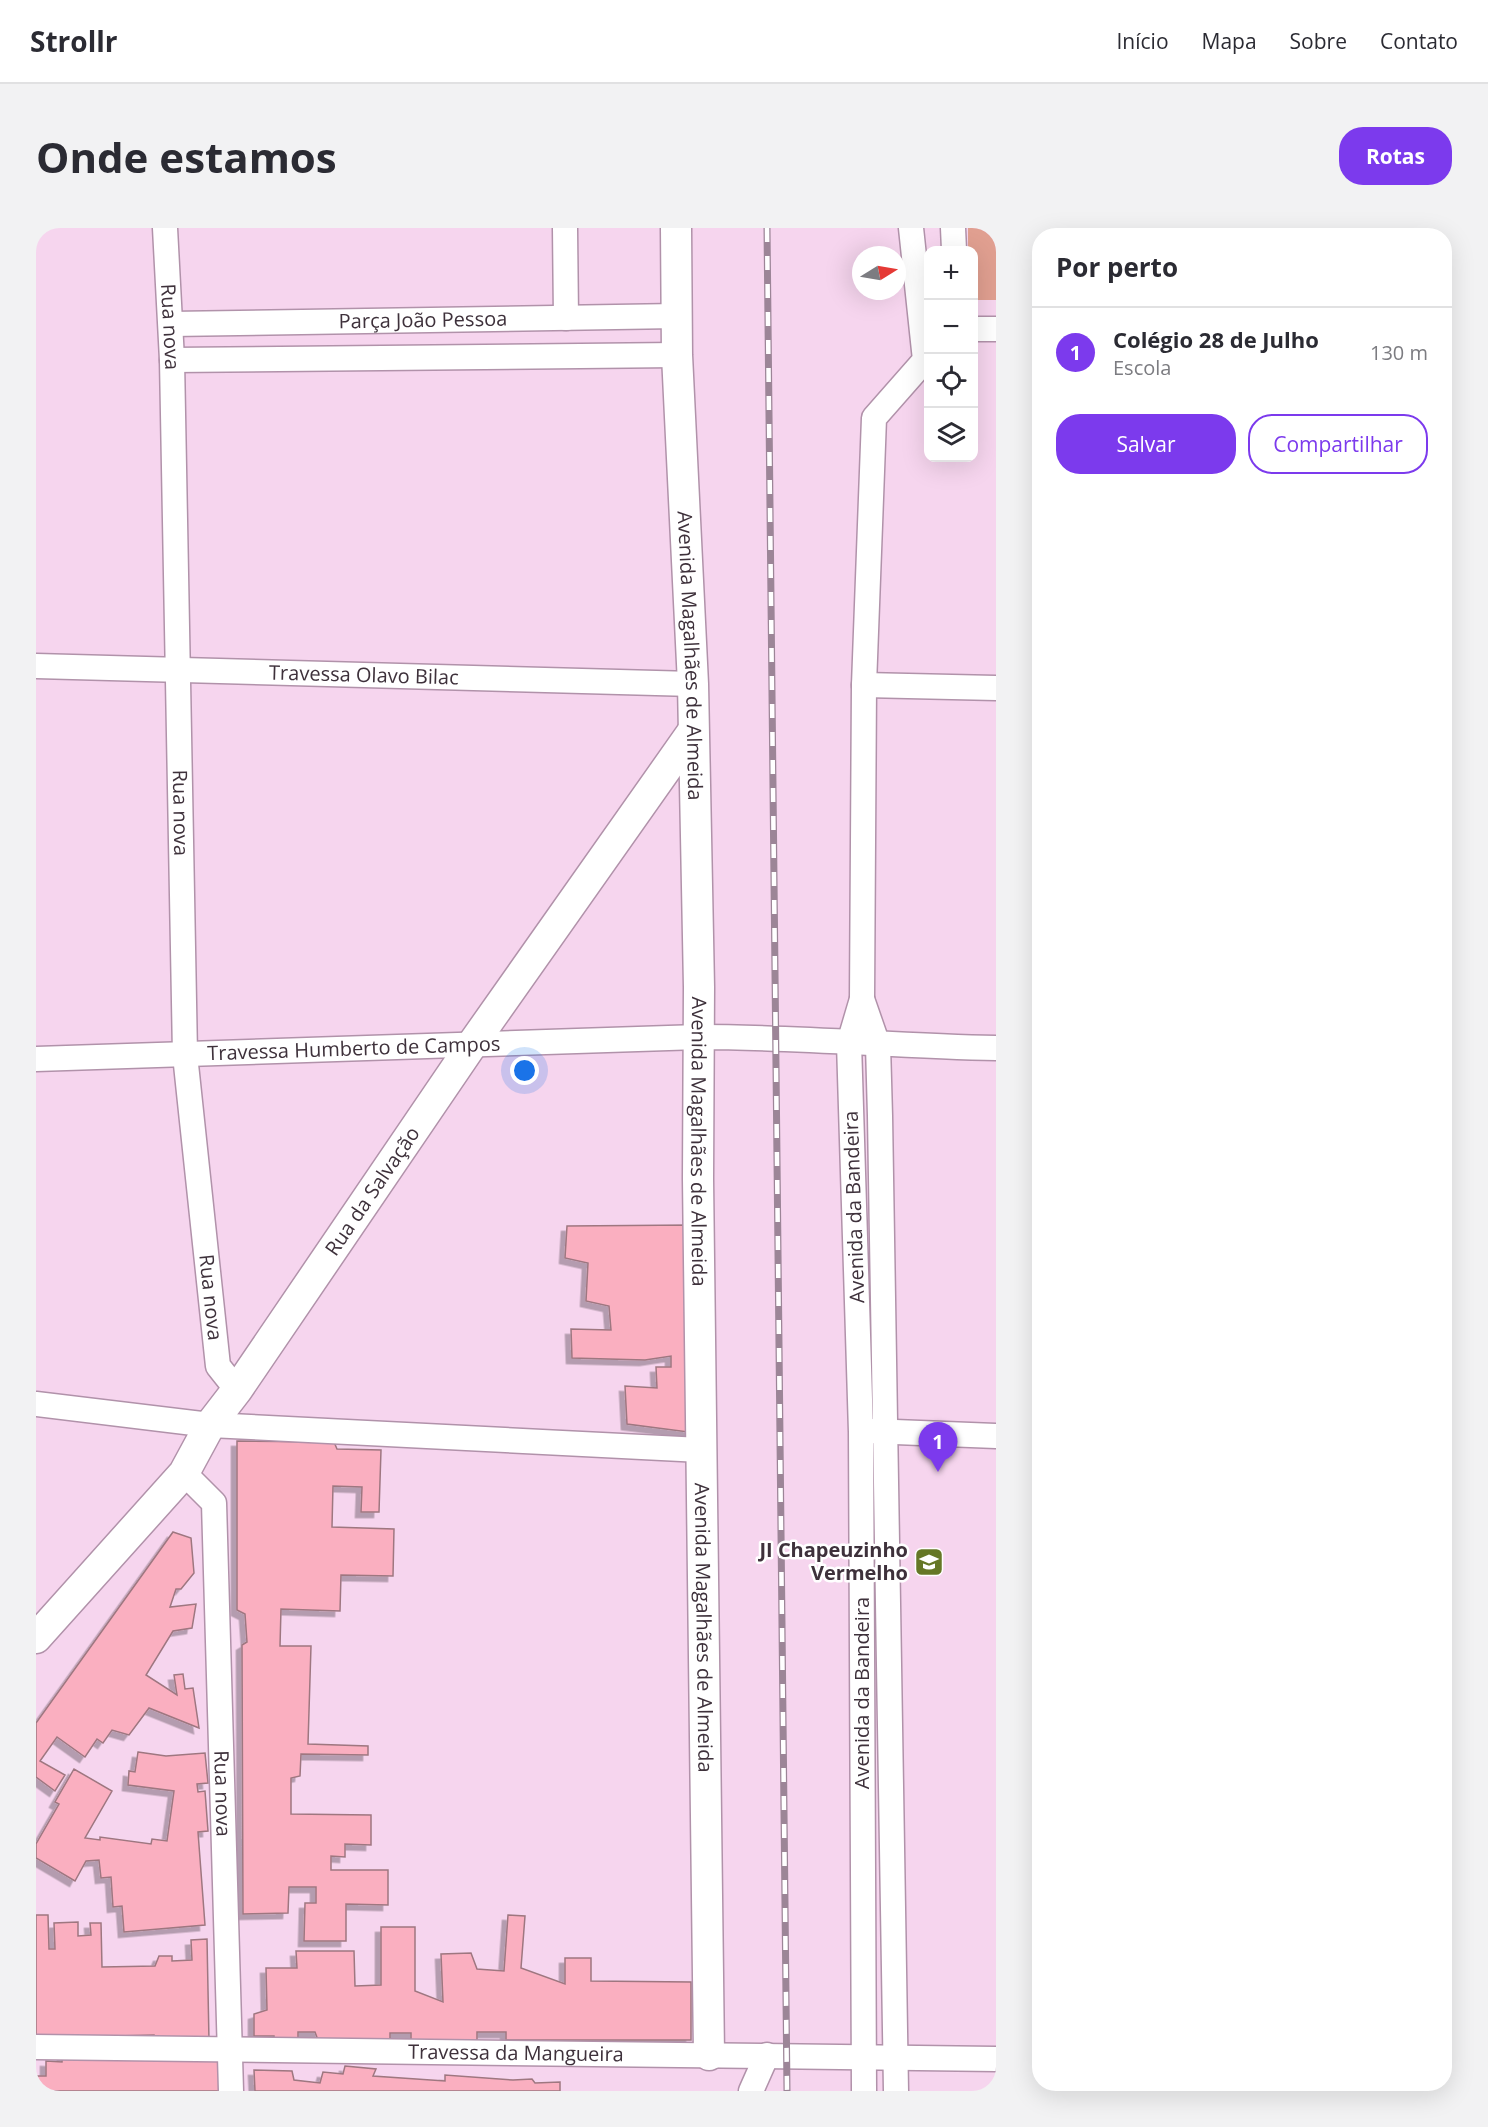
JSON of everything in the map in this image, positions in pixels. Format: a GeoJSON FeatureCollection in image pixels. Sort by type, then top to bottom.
{"type":"FeatureCollection","features":[{"type":"Feature","properties":{"kind":"street","name":"Rua nova"},"geometry":{"type":"LineString","coordinates":[[165,228],[172,360],[185,1055],[218,1366],[237,1390]]}},
{"type":"Feature","properties":{"kind":"street"},"geometry":{"type":"LineString","coordinates":[[565,228],[566,318]]}},
{"type":"Feature","properties":{"kind":"street","name":"Avenida Magalhães de Almeida"},"geometry":{"type":"LineString","coordinates":[[676,228],[677,355],[693,684],[699,1037],[701,1450],[709,2055]]}},
{"type":"Feature","properties":{"kind":"street"},"geometry":{"type":"LineString","coordinates":[[911,228],[927,354]]}},
{"type":"Feature","properties":{"kind":"street"},"geometry":{"type":"LineString","coordinates":[[953,228],[954,246]]}},
{"type":"Feature","properties":{"kind":"street","name":"Parça João Pessoa"},"geometry":{"type":"LineString","coordinates":[[171,324],[677,316]]}},
{"type":"Feature","properties":{"kind":"street"},"geometry":{"type":"LineString","coordinates":[[978,328],[996,329]]}},
{"type":"Feature","properties":{"kind":"street","name":"Parça João Pessoa"},"geometry":{"type":"LineString","coordinates":[[172,360],[677,355]]}},
{"type":"Feature","properties":{"kind":"street"},"geometry":{"type":"LineString","coordinates":[[849,1044],[862,999],[864,686],[874,418],[924,361]]}},
{"type":"Feature","properties":{"kind":"street","name":"Travessa Olavo Bilac"},"geometry":{"type":"LineString","coordinates":[[36,666],[693,684]]}},
{"type":"Feature","properties":{"kind":"street"},"geometry":{"type":"LineString","coordinates":[[864,686],[996,688]]}},
{"type":"Feature","properties":{"kind":"street","name":"Rua da Salvação"},"geometry":{"type":"LineString","coordinates":[[36,1638],[184,1473],[210,1425],[237,1390],[471,1046],[693,731]]}},
{"type":"Feature","properties":{"kind":"street"},"geometry":{"type":"LineString","coordinates":[[862,999],[878,1045]]}},
{"type":"Feature","properties":{"kind":"street","name":"Travessa Humberto de Campos"},"geometry":{"type":"LineString","coordinates":[[36,1059],[699,1037],[775,1037],[849,1044],[996,1048]]}},
{"type":"Feature","properties":{"kind":"street","name":"Avenida da Bandeira"},"geometry":{"type":"LineString","coordinates":[[849,1044],[861,1431],[864,2091]]}},
{"type":"Feature","properties":{"kind":"street","name":"Avenida da Bandeira"},"geometry":{"type":"LineString","coordinates":[[878,1045],[896,2091]]}},
{"type":"Feature","properties":{"kind":"street"},"geometry":{"type":"LineString","coordinates":[[36,1404],[210,1425],[701,1450]]}},
{"type":"Feature","properties":{"kind":"street"},"geometry":{"type":"LineString","coordinates":[[861,1431],[996,1436]]}},
{"type":"Feature","properties":{"kind":"street","name":"Rua nova"},"geometry":{"type":"LineString","coordinates":[[184,1473],[214,1503],[231,2091]]}},
{"type":"Feature","properties":{"kind":"street","name":"Travessa da Mangueira"},"geometry":{"type":"LineString","coordinates":[[36,2047],[996,2059]]}},
{"type":"Feature","properties":{"kind":"street"},"geometry":{"type":"LineString","coordinates":[[751,2091],[767,2055]]}},
{"type":"Feature","properties":{"kind":"shaded area"},"geometry":{"type":"Polygon","coordinates":[[[968,228],[996,228],[996,300],[978,300],[978,246],[968,246],[968,228]]]}},
{"type":"Feature","properties":{"kind":"building"},"geometry":{"type":"Polygon","coordinates":[[[692,1225],[693,1272],[684,1271],[687,1355],[696,1433],[627,1424],[625,1386],[657,1388],[656,1367],[671,1367],[671,1356],[645,1360],[572,1358],[571,1329],[611,1330],[609,1306],[586,1301],[588,1263],[565,1258],[567,1226],[692,1225]]]}},
{"type":"Feature","properties":{"kind":"building"},"geometry":{"type":"Polygon","coordinates":[[[237,1441],[334,1442],[337,1449],[381,1450],[379,1512],[361,1512],[362,1487],[333,1486],[332,1527],[394,1529],[393,1576],[341,1575],[340,1611],[281,1609],[280,1646],[311,1646],[308,1744],[368,1746],[368,1755],[301,1754],[300,1776],[291,1778],[291,1814],[371,1815],[371,1845],[345,1844],[345,1857],[331,1856],[331,1870],[388,1870],[388,1905],[346,1904],[346,1941],[304,1941],[305,1903],[316,1903],[316,1887],[289,1887],[288,1913],[243,1914],[242,1645],[247,1642],[245,1614],[237,1610],[237,1441]]]}},
{"type":"Feature","properties":{"kind":"building"},"geometry":{"type":"Polygon","coordinates":[[[173,1532],[191,1538],[194,1573],[181,1589],[176,1589],[170,1607],[196,1604],[192,1628],[173,1631],[146,1675],[177,1695],[174,1675],[183,1674],[185,1689],[193,1688],[199,1728],[149,1708],[129,1735],[112,1730],[103,1743],[97,1739],[85,1757],[57,1737],[40,1761],[65,1775],[55,1791],[36,1777],[36,1723],[173,1532]]]}},
{"type":"Feature","properties":{"kind":"building"},"geometry":{"type":"Polygon","coordinates":[[[138,1752],[166,1756],[205,1753],[208,1783],[197,1784],[198,1792],[205,1791],[208,1831],[198,1832],[205,1925],[124,1932],[122,1906],[113,1907],[111,1877],[101,1878],[99,1860],[86,1861],[75,1881],[36,1858],[36,1844],[59,1804],[55,1802],[74,1769],[112,1791],[85,1838],[100,1840],[100,1837],[151,1844],[152,1839],[167,1841],[174,1791],[128,1785],[129,1771],[135,1772],[138,1752]]]}},
{"type":"Feature","properties":{"kind":"building"},"geometry":{"type":"Polygon","coordinates":[[[36,1915],[48,1915],[49,1949],[55,1949],[54,1923],[78,1922],[78,1936],[91,1935],[90,1923],[101,1923],[102,1967],[155,1966],[159,1956],[172,1956],[172,1961],[192,1960],[191,1940],[207,1939],[209,2041],[154,2043],[154,2035],[36,2038],[36,1915]]]}},
{"type":"Feature","properties":{"kind":"building"},"geometry":{"type":"Polygon","coordinates":[[[508,1915],[525,1916],[521,1968],[565,1984],[565,1958],[591,1958],[591,1981],[691,1982],[691,2040],[506,2040],[506,2032],[477,2032],[477,2044],[411,2044],[411,2033],[390,2033],[390,2040],[318,2040],[315,2032],[298,2032],[298,2042],[274,2042],[274,2036],[254,2036],[254,2014],[267,2010],[266,1968],[297,1968],[296,1951],[354,1951],[355,1986],[381,1985],[381,1927],[415,1927],[415,1991],[443,2002],[441,1954],[471,1953],[477,1969],[504,1971],[508,1915]]]}},
{"type":"Feature","properties":{"kind":"building"},"geometry":{"type":"Polygon","coordinates":[[[63,2051],[224,2057],[223,2091],[36,2091],[36,2076],[46,2076],[46,2061],[62,2062],[63,2051]]]}},
{"type":"Feature","properties":{"kind":"building"},"geometry":{"type":"Polygon","coordinates":[[[345,2066],[376,2069],[373,2076],[445,2081],[445,2075],[513,2080],[532,2079],[535,2083],[560,2082],[560,2091],[255,2091],[254,2070],[292,2071],[294,2080],[320,2083],[323,2072],[343,2074],[345,2066]]]}},
{"type":"Feature","properties":{"kind":"railway"},"geometry":{"type":"LineString","coordinates":[[767,228],[787,2091]]}},
{"type":"Feature","properties":{"kind":"place","name":"Colégio 28 de Julho"},"geometry":{"type":"Point","coordinates":[938,1472]}},
{"type":"Feature","properties":{"kind":"place","name":"JI Chapeuzinho Vermelho"},"geometry":{"type":"Point","coordinates":[929,1562]}}]}
